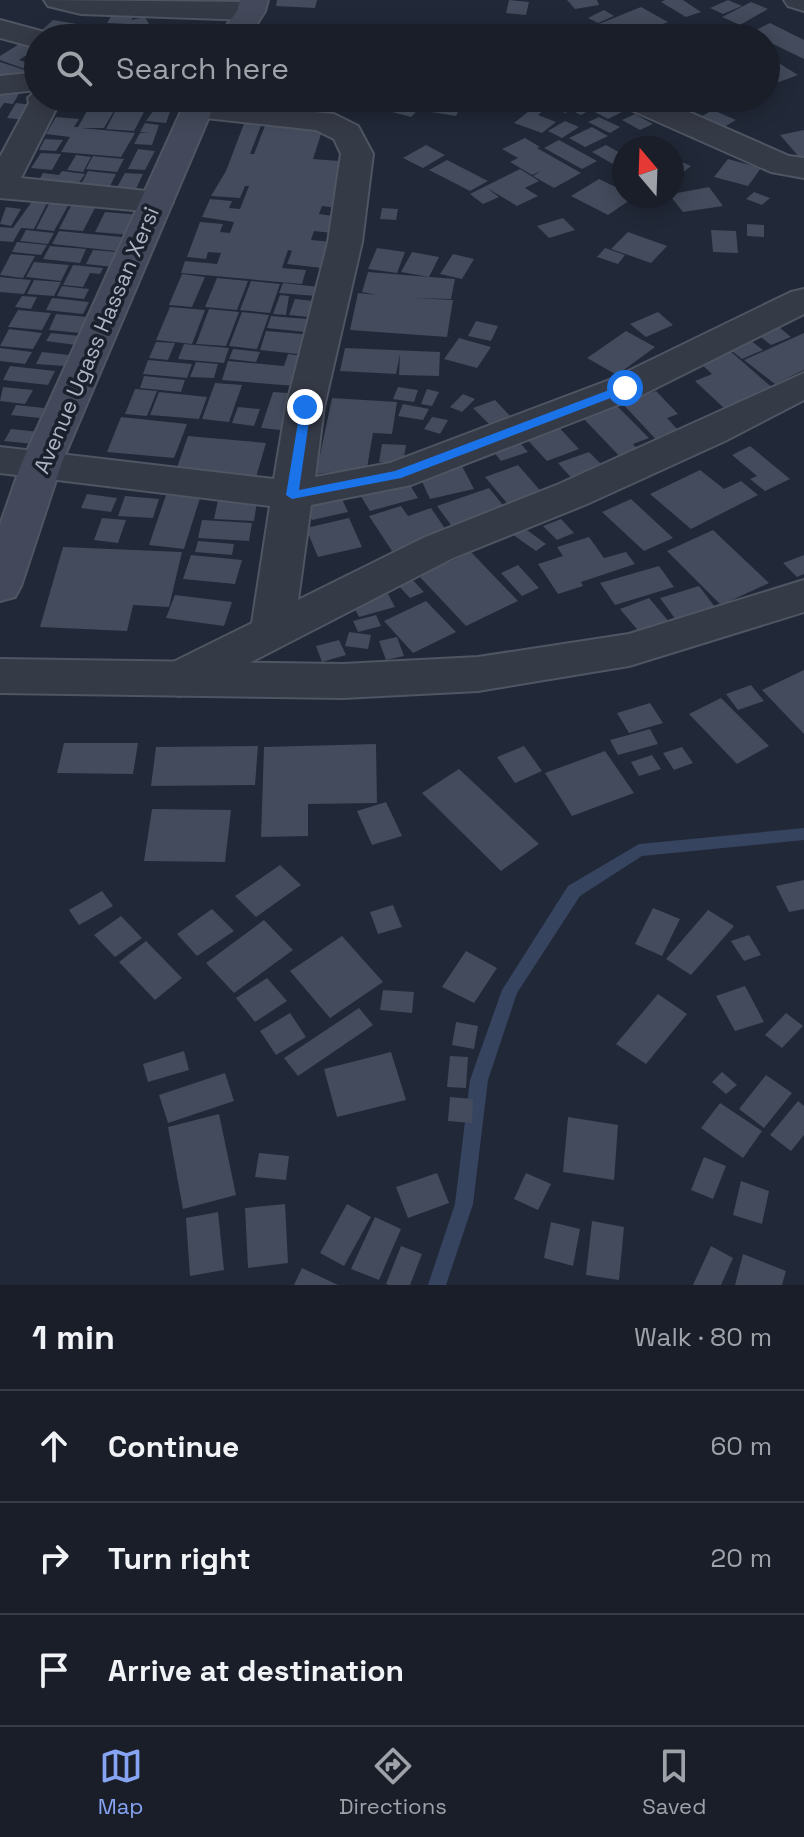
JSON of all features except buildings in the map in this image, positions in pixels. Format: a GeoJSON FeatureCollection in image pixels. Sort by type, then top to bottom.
{"type":"FeatureCollection","features":[{"type":"Feature","properties":{"kind":"main road"},"geometry":{"type":"LineString","coordinates":[[241,24],[252,5]]}},
{"type":"Feature","properties":{"kind":"main road","name":"Avenue Ugass Hassan Xersi"},"geometry":{"type":"LineString","coordinates":[[0,586],[42,462],[196,112]]}},
{"type":"Feature","properties":{"kind":"street"},"geometry":{"type":"LineString","coordinates":[[58,0],[81,5],[252,5]]}},
{"type":"Feature","properties":{"kind":"street"},"geometry":{"type":"LineString","coordinates":[[798,0],[804,2]]}},
{"type":"Feature","properties":{"kind":"street"},"geometry":{"type":"LineString","coordinates":[[0,29],[24,35]]}},
{"type":"Feature","properties":{"kind":"street"},"geometry":{"type":"LineString","coordinates":[[0,85],[24,82]]}},
{"type":"Feature","properties":{"kind":"street"},"geometry":{"type":"LineString","coordinates":[[39,112],[0,187],[156,202]]}},
{"type":"Feature","properties":{"kind":"street"},"geometry":{"type":"LineString","coordinates":[[258,112],[323,121],[347,133],[357,154],[345,242],[305,407],[272,632]]}},
{"type":"Feature","properties":{"kind":"street"},"geometry":{"type":"LineString","coordinates":[[663,112],[782,165],[804,168]]}},
{"type":"Feature","properties":{"kind":"street"},"geometry":{"type":"LineString","coordinates":[[0,460],[42,462],[292,495],[397,475],[625,388],[804,300]]}},
{"type":"Feature","properties":{"kind":"street"},"geometry":{"type":"LineString","coordinates":[[179,679],[438,548],[573,494],[711,432],[804,385]]}},
{"type":"Feature","properties":{"kind":"street"},"geometry":{"type":"LineString","coordinates":[[0,676],[343,681],[478,674],[629,650],[804,596]]}},
{"type":"Feature","properties":{"kind":"waterway"},"geometry":{"type":"LineString","coordinates":[[437,1285],[464,1204],[479,1080],[510,990],[574,891],[639,850],[804,834]]}},
{"type":"Feature","properties":{"kind":"route"},"geometry":{"type":"LineString","coordinates":[[305,407],[292,495],[397,475],[625,388]]}}]}
